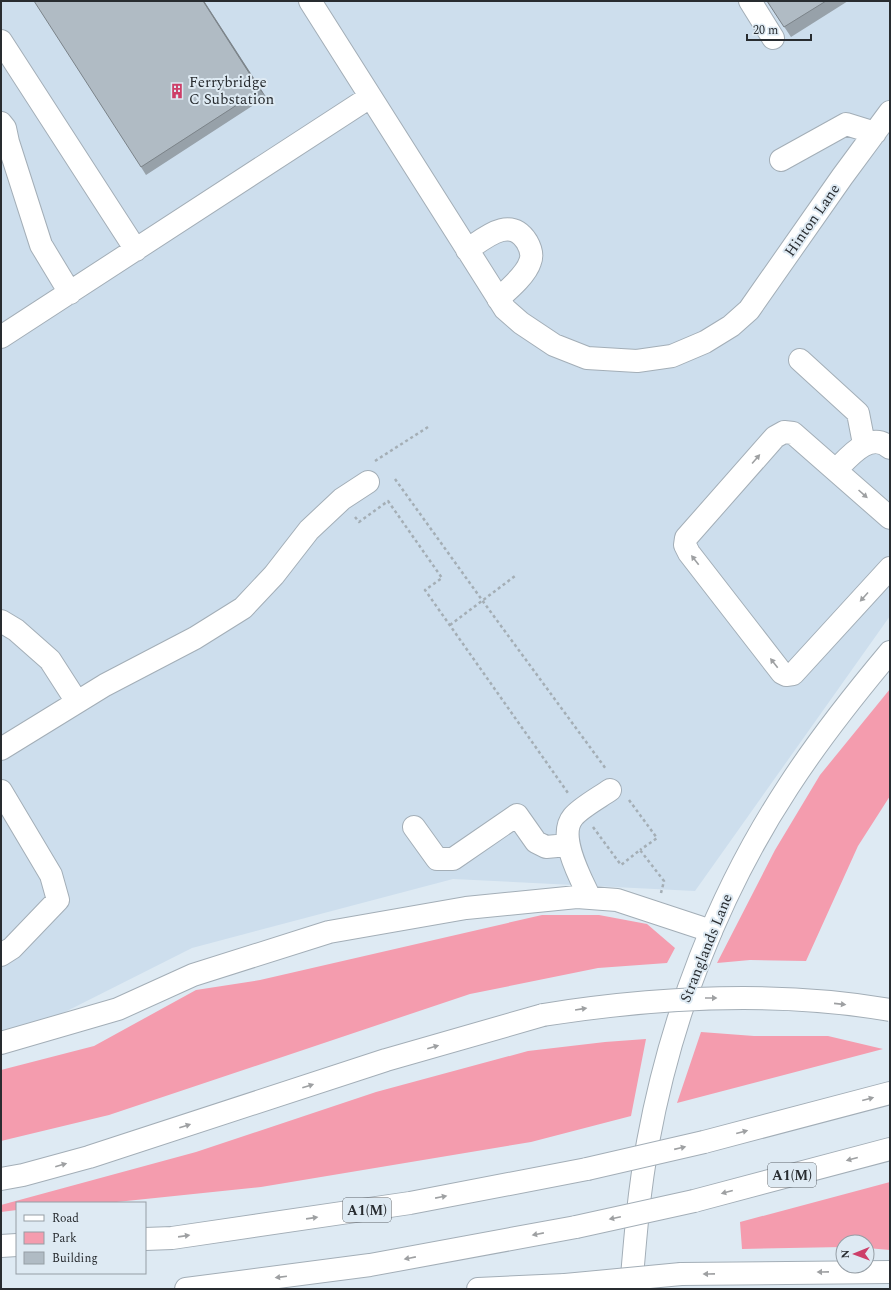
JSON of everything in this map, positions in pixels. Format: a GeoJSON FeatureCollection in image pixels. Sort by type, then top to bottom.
{"type":"FeatureCollection","features":[{"type":"Feature","properties":{"kind":"main road","name":"Hinton Lane"},"geometry":{"type":"LineString","coordinates":[[310,1],[505,309],[521,323],[554,345],[587,358],[637,361],[672,356],[705,342],[732,326],[749,310],[890,112]]}},
{"type":"Feature","properties":{"kind":"main road"},"geometry":{"type":"LineString","coordinates":[[750,1],[773,38]]}},
{"type":"Feature","properties":{"kind":"main road"},"geometry":{"type":"LineString","coordinates":[[1,41],[136,250]]}},
{"type":"Feature","properties":{"kind":"main road"},"geometry":{"type":"LineString","coordinates":[[1,337],[370,98]]}},
{"type":"Feature","properties":{"kind":"main road"},"geometry":{"type":"LineString","coordinates":[[1,123],[5,128],[8,142],[41,245],[70,293]]}},
{"type":"Feature","properties":{"kind":"main road"},"geometry":{"type":"LineString","coordinates":[[781,160],[846,124],[875,133]]}},
{"type":"Feature","properties":{"kind":"main road"},"geometry":{"type":"LineString","coordinates":[[467,250],[499,230],[510,230],[523,236],[531,250],[530,262],[523,274],[498,299]]}},
{"type":"Feature","properties":{"kind":"main road"},"geometry":{"type":"LineString","coordinates":[[800,360],[858,414],[864,444]]}},
{"type":"Feature","properties":{"kind":"main road"},"geometry":{"type":"LineString","coordinates":[[890,518],[793,433],[784,432],[775,437],[686,538],[685,545],[782,673],[786,675],[793,674],[890,568]]}},
{"type":"Feature","properties":{"kind":"main road"},"geometry":{"type":"LineString","coordinates":[[836,470],[854,451],[864,444],[886,444],[890,448]]}},
{"type":"Feature","properties":{"kind":"main road"},"geometry":{"type":"LineString","coordinates":[[1,749],[105,685],[195,638],[243,608],[274,575],[309,530],[342,498],[368,482]]}},
{"type":"Feature","properties":{"kind":"main road"},"geometry":{"type":"LineString","coordinates":[[1,621],[16,630],[50,660],[77,702]]}},
{"type":"Feature","properties":{"kind":"main road","name":"Stranglands Lane"},"geometry":{"type":"LineString","coordinates":[[631,1289],[647,1143],[659,1089],[673,1035],[688,990],[711,931],[733,882],[787,787],[844,707],[890,652]]}},
{"type":"Feature","properties":{"kind":"main road"},"geometry":{"type":"LineString","coordinates":[[590,898],[574,863],[568,845],[568,825],[573,817],[580,811],[615,787]]}},
{"type":"Feature","properties":{"kind":"main road"},"geometry":{"type":"LineString","coordinates":[[1,791],[51,875],[58,900],[12,948],[1,955]]}},
{"type":"Feature","properties":{"kind":"main road"},"geometry":{"type":"LineString","coordinates":[[414,827],[437,859],[453,859],[517,815],[536,842],[546,846],[568,845]]}},
{"type":"Feature","properties":{"kind":"main road"},"geometry":{"type":"LineString","coordinates":[[1,1043],[118,1009],[193,975],[329,932],[466,908],[555,898],[577,897],[617,900],[711,931]]}},
{"type":"Feature","properties":{"kind":"main road"},"geometry":{"type":"LineString","coordinates":[[1,1180],[89,1157],[386,1060],[543,1015],[591,1007],[646,1001],[701,998],[762,998],[817,1001],[890,1010]]}},
{"type":"Feature","properties":{"kind":"main road","name":"A1(M)"},"geometry":{"type":"LineString","coordinates":[[146,1239],[172,1238],[410,1203],[587,1169],[704,1142],[890,1093]]}},
{"type":"Feature","properties":{"kind":"main road","name":"A1(M)"},"geometry":{"type":"LineString","coordinates":[[186,1289],[370,1265],[576,1227],[694,1201],[890,1149]]}},
{"type":"Feature","properties":{"kind":"main road"},"geometry":{"type":"LineString","coordinates":[[1,1246],[16,1245]]}},
{"type":"Feature","properties":{"kind":"main road"},"geometry":{"type":"LineString","coordinates":[[478,1289],[565,1285],[681,1274],[890,1272]]}},
{"type":"Feature","properties":{"kind":"path"},"geometry":{"type":"LineString","coordinates":[[374,461],[428,427]]}},
{"type":"Feature","properties":{"kind":"path"},"geometry":{"type":"LineString","coordinates":[[342,498],[359,522],[388,501],[442,578],[426,590],[580,811],[621,865],[657,838],[615,787],[395,479]]}},
{"type":"Feature","properties":{"kind":"path"},"geometry":{"type":"LineString","coordinates":[[450,625],[515,576]]}},
{"type":"Feature","properties":{"kind":"path"},"geometry":{"type":"LineString","coordinates":[[640,850],[664,881],[658,913]]}},
{"type":"Feature","properties":{"kind":"shaded area"},"geometry":{"type":"Polygon","coordinates":[[[1,1],[890,1],[890,616],[695,891],[453,879],[192,948],[55,1017],[1,1033],[1,1]]]}},
{"type":"Feature","properties":{"kind":"green space"},"geometry":{"type":"Polygon","coordinates":[[[890,689],[890,796],[858,846],[806,961],[750,960],[717,963],[775,850],[820,775],[890,689]]]}},
{"type":"Feature","properties":{"kind":"green space"},"geometry":{"type":"Polygon","coordinates":[[[542,915],[599,915],[647,924],[675,948],[667,963],[598,968],[470,994],[109,1115],[1,1141],[1,1070],[94,1046],[196,990],[260,980],[542,915]]]}},
{"type":"Feature","properties":{"kind":"green space"},"geometry":{"type":"Polygon","coordinates":[[[701,1032],[754,1036],[828,1036],[883,1049],[677,1103],[701,1032]]]}},
{"type":"Feature","properties":{"kind":"green space"},"geometry":{"type":"Polygon","coordinates":[[[646,1039],[631,1116],[531,1142],[261,1187],[117,1202],[16,1202],[16,1210],[1,1212],[1,1205],[196,1152],[376,1092],[528,1051],[646,1039]]]}},
{"type":"Feature","properties":{"kind":"green space"},"geometry":{"type":"Polygon","coordinates":[[[890,1182],[890,1250],[875,1249],[875,1234],[835,1234],[835,1247],[742,1249],[740,1222],[890,1182]]]}},
{"type":"Feature","properties":{"kind":"building","name":"Ferrybridge C Substation"},"geometry":{"type":"Polygon","coordinates":[[[34,1],[203,1],[260,90],[141,167],[34,1]]]}},
{"type":"Feature","properties":{"kind":"building"},"geometry":{"type":"Polygon","coordinates":[[[767,1],[826,1],[784,27],[767,1]]]}},
{"type":"Feature","properties":{"kind":"place","name":"Ferrybridge C Substation"},"geometry":{"type":"Point","coordinates":[177,91]}}]}
